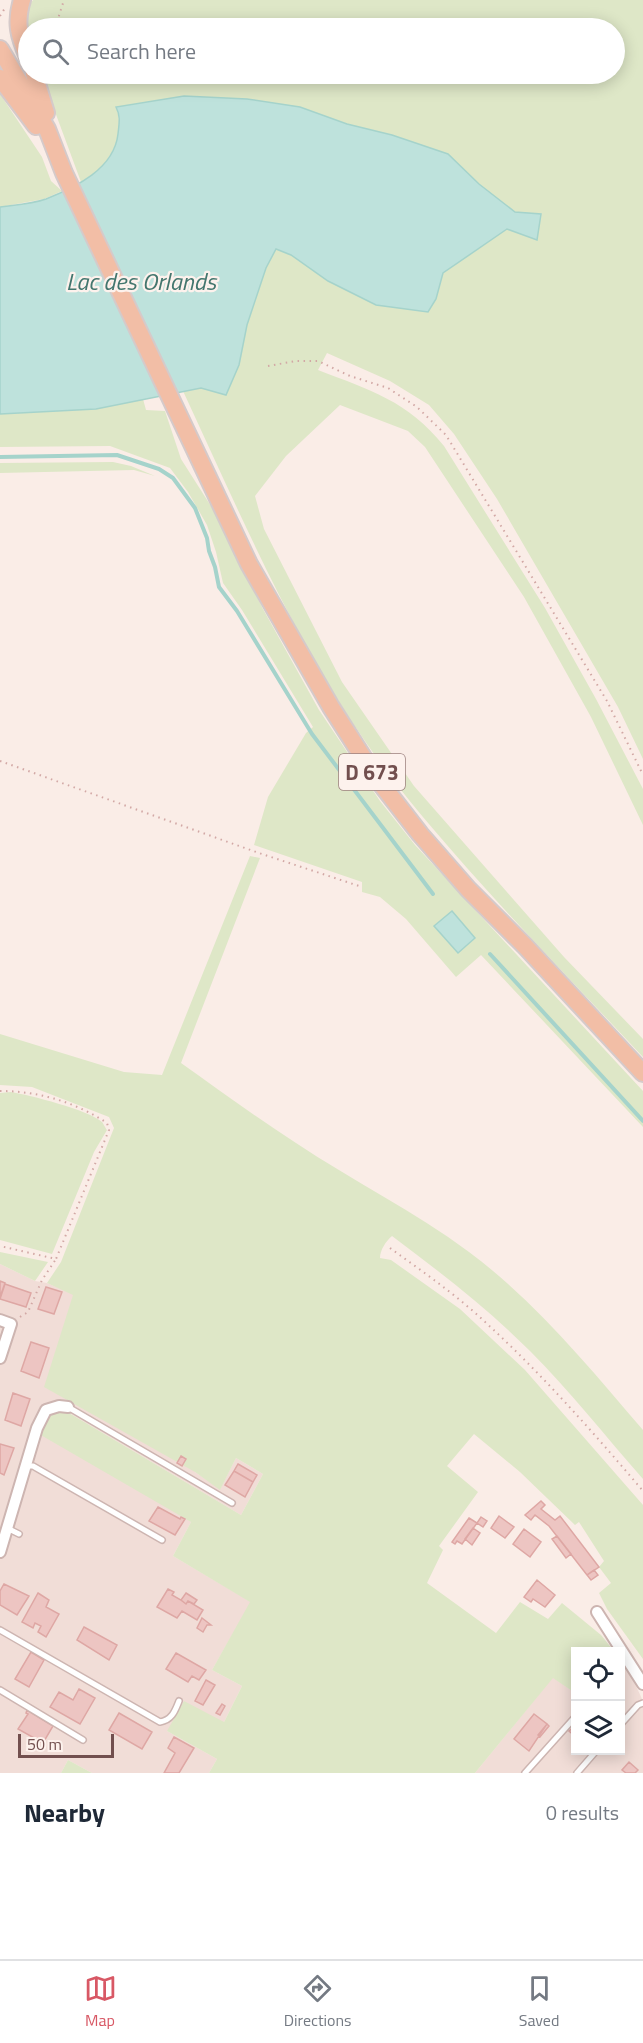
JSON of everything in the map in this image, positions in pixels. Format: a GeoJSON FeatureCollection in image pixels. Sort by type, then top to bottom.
{"type":"FeatureCollection","features":[{"type":"Feature","properties":{"kind":"main road"},"geometry":{"type":"LineString","coordinates":[[18,18],[22,0]]}},
{"type":"Feature","properties":{"kind":"main road","name":"D 673"},"geometry":{"type":"LineString","coordinates":[[0,49],[18,80]]}},
{"type":"Feature","properties":{"kind":"main road","name":"D 673"},"geometry":{"type":"LineString","coordinates":[[0,78],[53,148]]}},
{"type":"Feature","properties":{"kind":"main road","name":"D 673"},"geometry":{"type":"LineString","coordinates":[[21,84],[47,129],[64,173],[249,564],[330,707],[375,776],[420,834],[468,889],[525,946],[643,1073]]}},
{"type":"Feature","properties":{"kind":"main road"},"geometry":{"type":"LineString","coordinates":[[37,84],[46,114],[47,129]]}},
{"type":"Feature","properties":{"kind":"street"},"geometry":{"type":"LineString","coordinates":[[0,1358],[5,1322]]}},
{"type":"Feature","properties":{"kind":"street"},"geometry":{"type":"LineString","coordinates":[[0,1552],[36,1428],[46,1410],[59,1406],[68,1407]]}},
{"type":"Feature","properties":{"kind":"street"},"geometry":{"type":"LineString","coordinates":[[597,1612],[616,1647]]}},
{"type":"Feature","properties":{"kind":"street"},"geometry":{"type":"LineString","coordinates":[[625,1662],[643,1684]]}},
{"type":"Feature","properties":{"kind":"lane"},"geometry":{"type":"LineString","coordinates":[[68,1407],[232,1503]]}},
{"type":"Feature","properties":{"kind":"lane"},"geometry":{"type":"LineString","coordinates":[[25,1466],[33,1466],[162,1540]]}},
{"type":"Feature","properties":{"kind":"lane"},"geometry":{"type":"LineString","coordinates":[[7,1528],[19,1534]]}},
{"type":"Feature","properties":{"kind":"lane"},"geometry":{"type":"LineString","coordinates":[[0,1630],[160,1722],[167,1720],[173,1714],[179,1701]]}},
{"type":"Feature","properties":{"kind":"lane"},"geometry":{"type":"LineString","coordinates":[[0,1690],[83,1740]]}},
{"type":"Feature","properties":{"kind":"lane"},"geometry":{"type":"LineString","coordinates":[[625,1720],[643,1702]]}},
{"type":"Feature","properties":{"kind":"lane"},"geometry":{"type":"LineString","coordinates":[[525,1773],[571,1722]]}},
{"type":"Feature","properties":{"kind":"lane"},"geometry":{"type":"LineString","coordinates":[[577,1773],[593,1755]]}},
{"type":"Feature","properties":{"kind":"path"},"geometry":{"type":"LineString","coordinates":[[58,18],[64,0]]}},
{"type":"Feature","properties":{"kind":"path"},"geometry":{"type":"LineString","coordinates":[[268,366],[296,361],[318,361],[350,376],[388,388],[417,407],[446,435],[607,701],[643,775]]}},
{"type":"Feature","properties":{"kind":"path"},"geometry":{"type":"LineString","coordinates":[[0,761],[259,853],[359,885]]}},
{"type":"Feature","properties":{"kind":"path"},"geometry":{"type":"LineString","coordinates":[[0,1091],[37,1094],[87,1110],[107,1123],[109,1130],[56,1259],[42,1280],[28,1312],[5,1322]]}},
{"type":"Feature","properties":{"kind":"path"},"geometry":{"type":"LineString","coordinates":[[0,1246],[56,1259]]}},
{"type":"Feature","properties":{"kind":"path"},"geometry":{"type":"LineString","coordinates":[[390,1248],[482,1319],[526,1362],[643,1491]]}},
{"type":"Feature","properties":{"kind":"shaded area"},"geometry":{"type":"Polygon","coordinates":[[[0,1264],[35,1281],[47,1283],[73,1294],[195,1472],[220,1489],[236,1458],[263,1474],[241,1515],[69,1413],[191,1522],[173,1556],[251,1602],[212,1670],[242,1686],[224,1722],[167,1731],[217,1759],[209,1773],[92,1773],[68,1760],[61,1773],[0,1773],[0,1264]]]}},
{"type":"Feature","properties":{"kind":"shaded area"},"geometry":{"type":"Polygon","coordinates":[[[625,1666],[627,1667],[643,1701],[643,1773],[475,1773],[553,1677],[571,1690],[571,1755],[625,1755],[625,1666]]]}},
{"type":"Feature","properties":{"kind":"green space"},"geometry":{"type":"Polygon","coordinates":[[[33,0],[643,0],[643,759],[618,707],[497,499],[454,434],[429,405],[390,381],[327,353],[318,370],[371,391],[402,407],[444,446],[545,608],[596,699],[643,789],[643,825],[591,717],[524,597],[425,447],[408,431],[340,405],[286,456],[255,496],[264,529],[342,682],[414,786],[564,957],[643,1039],[643,1057],[467,868],[378,760],[314,660],[290,616],[183,391],[201,388],[226,395],[239,365],[247,325],[266,267],[276,249],[291,255],[328,281],[436,299],[443,273],[507,229],[515,212],[479,184],[448,154],[392,135],[347,124],[300,107],[247,99],[184,96],[116,107],[119,129],[113,150],[99,169],[81,182],[45,84],[625,84],[625,18],[27,18],[33,0]]]}},
{"type":"Feature","properties":{"kind":"green space"},"geometry":{"type":"Polygon","coordinates":[[[0,94],[42,157],[51,181],[62,191],[44,199],[0,207],[0,94]]]}},
{"type":"Feature","properties":{"kind":"green space"},"geometry":{"type":"Polygon","coordinates":[[[143,399],[146,410],[165,411],[181,459],[216,514],[263,609],[319,710],[380,801],[415,845],[643,1091],[643,1127],[481,955],[456,977],[406,919],[380,897],[362,892],[362,882],[254,845],[268,797],[306,733],[313,727],[242,610],[223,583],[207,525],[188,492],[170,468],[110,446],[0,447],[0,414],[96,409],[143,399]]]}},
{"type":"Feature","properties":{"kind":"green space"},"geometry":{"type":"Polygon","coordinates":[[[113,462],[131,466],[155,476],[134,470],[0,473],[0,463],[113,462]]]}},
{"type":"Feature","properties":{"kind":"green space"},"geometry":{"type":"Polygon","coordinates":[[[250,856],[260,858],[181,1063],[296,1143],[448,1237],[493,1271],[539,1313],[643,1430],[643,1479],[559,1382],[514,1335],[463,1291],[392,1236],[386,1243],[380,1258],[391,1260],[460,1309],[525,1370],[643,1505],[643,1659],[607,1609],[599,1593],[611,1583],[599,1567],[604,1561],[579,1522],[575,1525],[520,1472],[474,1434],[447,1466],[478,1492],[439,1546],[443,1550],[427,1583],[496,1633],[520,1602],[548,1619],[562,1603],[601,1635],[611,1647],[571,1647],[571,1690],[553,1678],[475,1773],[209,1773],[217,1759],[167,1731],[184,1701],[224,1722],[242,1686],[212,1670],[250,1602],[173,1556],[191,1522],[39,1434],[50,1416],[57,1413],[69,1413],[241,1515],[263,1474],[236,1458],[220,1490],[195,1472],[44,1387],[73,1295],[47,1283],[61,1262],[114,1128],[109,1117],[32,1087],[0,1085],[0,1034],[124,1072],[162,1075],[250,856]]]}},
{"type":"Feature","properties":{"kind":"green space"},"geometry":{"type":"Polygon","coordinates":[[[11,1092],[85,1113],[102,1122],[107,1130],[94,1152],[52,1254],[0,1240],[0,1093],[11,1092]]]}},
{"type":"Feature","properties":{"kind":"green space"},"geometry":{"type":"Polygon","coordinates":[[[0,1252],[48,1262],[35,1281],[0,1264],[0,1252]]]}},
{"type":"Feature","properties":{"kind":"green space"},"geometry":{"type":"Polygon","coordinates":[[[68,1760],[92,1773],[61,1773],[68,1760]]]}},
{"type":"Feature","properties":{"kind":"water","name":"Lac des Orlands"},"geometry":{"type":"Polygon","coordinates":[[[184,96],[247,99],[300,107],[347,124],[392,135],[448,154],[479,184],[515,212],[541,214],[537,240],[507,229],[443,273],[436,299],[428,312],[376,305],[328,281],[291,255],[276,249],[266,268],[247,325],[239,365],[226,395],[201,388],[96,409],[0,414],[0,207],[46,199],[92,175],[109,157],[115,146],[119,120],[116,107],[184,96]]]}},
{"type":"Feature","properties":{"kind":"water"},"geometry":{"type":"Polygon","coordinates":[[[452,911],[475,938],[458,953],[434,926],[452,911]]]}},
{"type":"Feature","properties":{"kind":"building"},"geometry":{"type":"Polygon","coordinates":[[[0,1281],[5,1283],[0,1297],[0,1281]]]}},
{"type":"Feature","properties":{"kind":"building"},"geometry":{"type":"Polygon","coordinates":[[[5,1284],[31,1293],[26,1307],[0,1299],[5,1284]]]}},
{"type":"Feature","properties":{"kind":"building"},"geometry":{"type":"Polygon","coordinates":[[[46,1287],[62,1292],[54,1314],[38,1309],[46,1287]]]}},
{"type":"Feature","properties":{"kind":"building"},"geometry":{"type":"Polygon","coordinates":[[[31,1342],[49,1348],[39,1378],[21,1371],[31,1342]]]}},
{"type":"Feature","properties":{"kind":"building"},"geometry":{"type":"Polygon","coordinates":[[[13,1393],[30,1399],[21,1426],[5,1420],[13,1393]]]}},
{"type":"Feature","properties":{"kind":"building"},"geometry":{"type":"Polygon","coordinates":[[[0,1444],[14,1448],[4,1475],[0,1473],[0,1444]]]}},
{"type":"Feature","properties":{"kind":"building"},"geometry":{"type":"Polygon","coordinates":[[[181,1456],[186,1459],[182,1466],[177,1463],[181,1456]]]}},
{"type":"Feature","properties":{"kind":"building"},"geometry":{"type":"Polygon","coordinates":[[[238,1464],[257,1475],[253,1482],[234,1471],[238,1464]]]}},
{"type":"Feature","properties":{"kind":"building"},"geometry":{"type":"Polygon","coordinates":[[[234,1471],[253,1482],[245,1497],[225,1485],[234,1471]]]}},
{"type":"Feature","properties":{"kind":"building"},"geometry":{"type":"Polygon","coordinates":[[[541,1501],[545,1505],[541,1509],[555,1520],[560,1516],[599,1567],[587,1575],[549,1526],[535,1515],[531,1520],[525,1515],[541,1501]]]}},
{"type":"Feature","properties":{"kind":"building"},"geometry":{"type":"Polygon","coordinates":[[[158,1507],[180,1519],[181,1517],[185,1519],[175,1535],[149,1521],[158,1507]]]}},
{"type":"Feature","properties":{"kind":"building"},"geometry":{"type":"Polygon","coordinates":[[[499,1516],[514,1527],[505,1538],[491,1528],[499,1516]]]}},
{"type":"Feature","properties":{"kind":"building"},"geometry":{"type":"Polygon","coordinates":[[[481,1517],[487,1521],[483,1527],[477,1523],[481,1517]]]}},
{"type":"Feature","properties":{"kind":"building"},"geometry":{"type":"Polygon","coordinates":[[[469,1518],[477,1523],[462,1544],[457,1541],[455,1544],[452,1542],[469,1518]]]}},
{"type":"Feature","properties":{"kind":"building"},"geometry":{"type":"Polygon","coordinates":[[[473,1528],[480,1533],[472,1545],[465,1539],[473,1528]]]}},
{"type":"Feature","properties":{"kind":"building"},"geometry":{"type":"Polygon","coordinates":[[[524,1529],[541,1542],[530,1557],[513,1544],[524,1529]]]}},
{"type":"Feature","properties":{"kind":"building"},"geometry":{"type":"Polygon","coordinates":[[[557,1536],[571,1554],[566,1558],[552,1539],[557,1536]]]}},
{"type":"Feature","properties":{"kind":"building"},"geometry":{"type":"Polygon","coordinates":[[[594,1570],[598,1575],[591,1580],[587,1575],[594,1570]]]}},
{"type":"Feature","properties":{"kind":"building"},"geometry":{"type":"Polygon","coordinates":[[[537,1580],[555,1595],[545,1607],[533,1599],[531,1602],[524,1597],[537,1580]]]}},
{"type":"Feature","properties":{"kind":"building"},"geometry":{"type":"Polygon","coordinates":[[[4,1584],[29,1596],[17,1615],[0,1605],[0,1591],[4,1584]]]}},
{"type":"Feature","properties":{"kind":"building"},"geometry":{"type":"Polygon","coordinates":[[[168,1589],[174,1592],[172,1595],[186,1604],[188,1601],[203,1610],[197,1620],[182,1611],[177,1618],[157,1607],[168,1589]]]}},
{"type":"Feature","properties":{"kind":"building"},"geometry":{"type":"Polygon","coordinates":[[[38,1593],[49,1600],[46,1607],[59,1614],[46,1637],[38,1632],[41,1626],[35,1623],[33,1628],[22,1622],[38,1593]]]}},
{"type":"Feature","properties":{"kind":"building"},"geometry":{"type":"Polygon","coordinates":[[[186,1593],[197,1600],[194,1604],[188,1601],[186,1604],[181,1600],[186,1593]]]}},
{"type":"Feature","properties":{"kind":"building"},"geometry":{"type":"Polygon","coordinates":[[[202,1618],[211,1625],[207,1625],[203,1632],[197,1628],[202,1618]]]}},
{"type":"Feature","properties":{"kind":"building"},"geometry":{"type":"Polygon","coordinates":[[[84,1627],[117,1645],[109,1660],[77,1640],[84,1627]]]}},
{"type":"Feature","properties":{"kind":"building"},"geometry":{"type":"Polygon","coordinates":[[[31,1652],[44,1660],[29,1687],[15,1679],[31,1652]]]}},
{"type":"Feature","properties":{"kind":"building"},"geometry":{"type":"Polygon","coordinates":[[[176,1653],[206,1670],[199,1680],[192,1676],[188,1682],[166,1669],[176,1653]]]}},
{"type":"Feature","properties":{"kind":"building"},"geometry":{"type":"Polygon","coordinates":[[[206,1680],[215,1685],[203,1705],[195,1701],[206,1680]]]}},
{"type":"Feature","properties":{"kind":"building"},"geometry":{"type":"Polygon","coordinates":[[[79,1689],[95,1698],[80,1724],[50,1707],[59,1692],[73,1700],[79,1689]]]}},
{"type":"Feature","properties":{"kind":"building"},"geometry":{"type":"Polygon","coordinates":[[[222,1704],[225,1706],[220,1715],[216,1713],[222,1704]]]}},
{"type":"Feature","properties":{"kind":"building"},"geometry":{"type":"Polygon","coordinates":[[[27,1710],[53,1726],[43,1743],[18,1729],[28,1714],[27,1710]]]}},
{"type":"Feature","properties":{"kind":"building"},"geometry":{"type":"Polygon","coordinates":[[[119,1713],[152,1732],[142,1749],[109,1730],[119,1713]]]}},
{"type":"Feature","properties":{"kind":"building"},"geometry":{"type":"Polygon","coordinates":[[[534,1714],[547,1724],[529,1751],[514,1739],[534,1714]]]}},
{"type":"Feature","properties":{"kind":"building"},"geometry":{"type":"Polygon","coordinates":[[[547,1724],[549,1726],[540,1737],[538,1735],[547,1724]]]}},
{"type":"Feature","properties":{"kind":"building"},"geometry":{"type":"Polygon","coordinates":[[[174,1737],[194,1748],[179,1773],[164,1773],[175,1753],[168,1748],[174,1737]]]}},
{"type":"Feature","properties":{"kind":"building"},"geometry":{"type":"Polygon","coordinates":[[[629,1762],[638,1770],[635,1773],[626,1773],[622,1770],[629,1762]]]}},
{"type":"Feature","properties":{"kind":"waterway"},"geometry":{"type":"LineString","coordinates":[[0,457],[117,455],[159,469],[173,478],[195,508],[207,538],[219,587],[237,611],[312,734],[433,894]]}},
{"type":"Feature","properties":{"kind":"waterway"},"geometry":{"type":"LineString","coordinates":[[490,954],[643,1121]]}}]}
